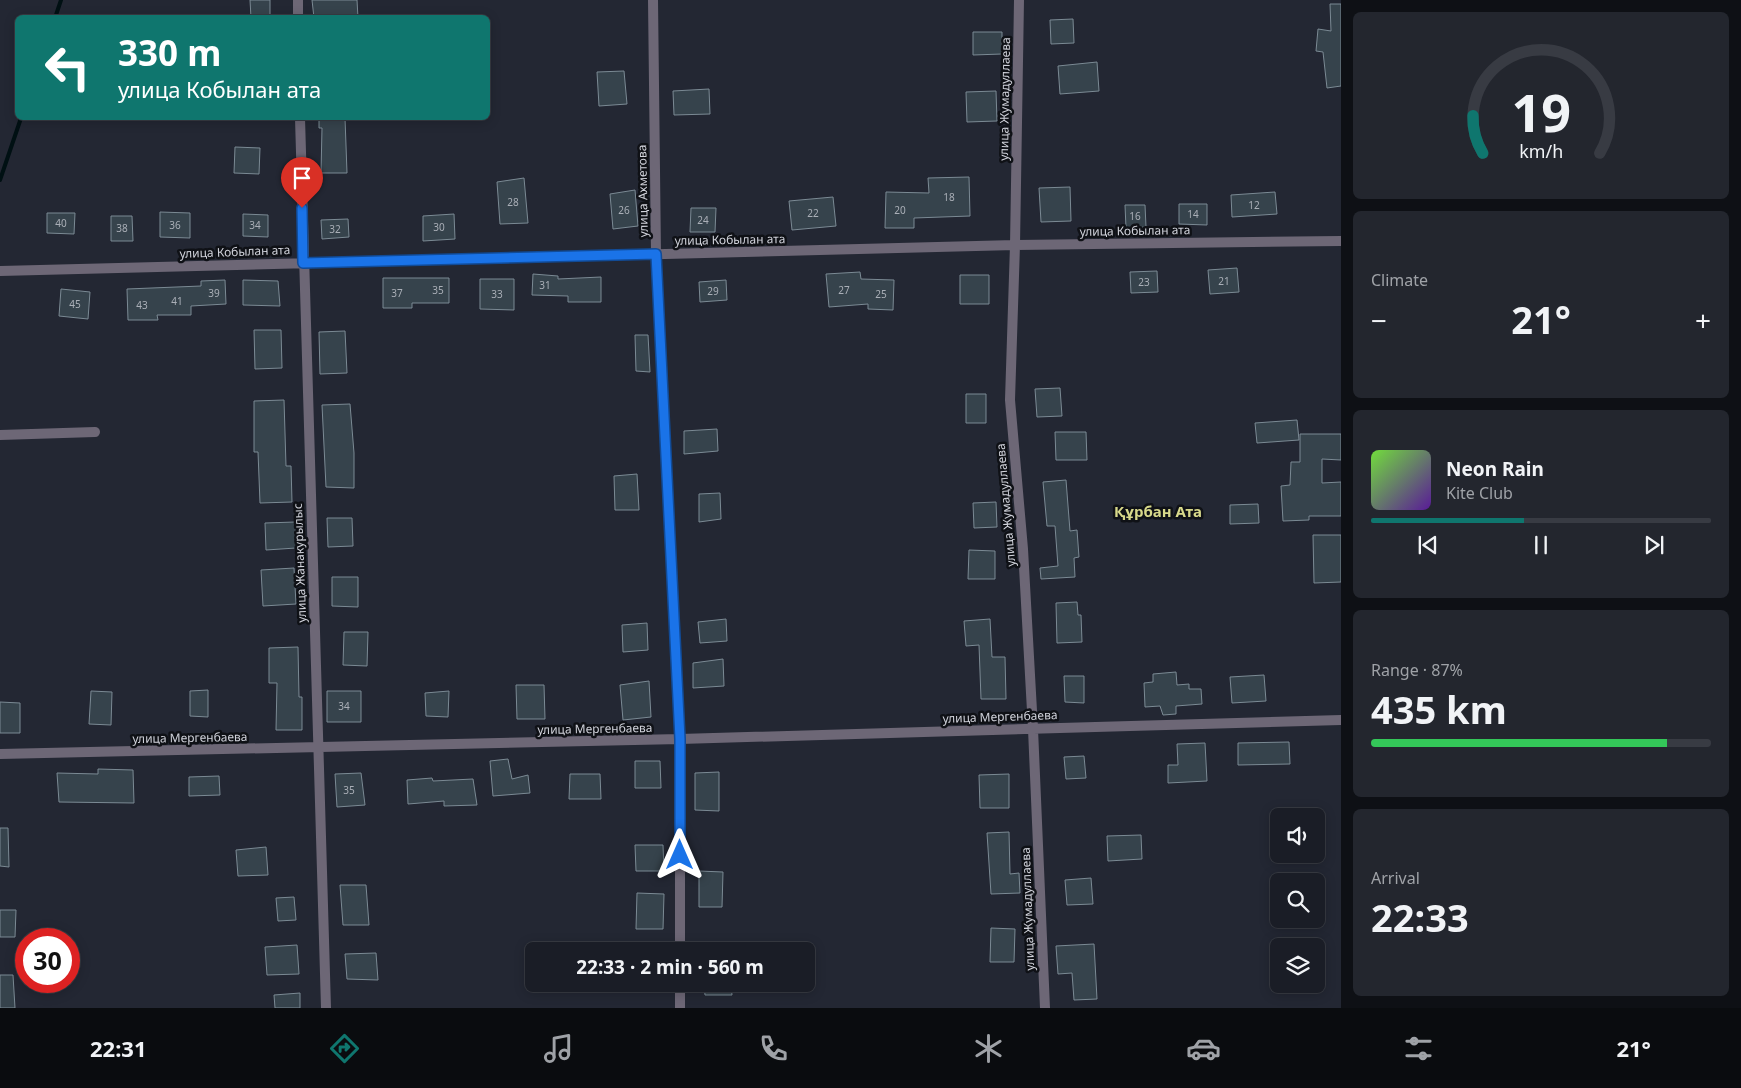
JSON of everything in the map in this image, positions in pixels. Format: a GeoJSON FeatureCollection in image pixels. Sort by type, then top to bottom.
{"type":"FeatureCollection","features":[{"type":"Feature","properties":{"kind":"street"},"geometry":{"type":"LineString","coordinates":[[298,0],[298,15]]}},
{"type":"Feature","properties":{"kind":"street","name":"улица Ахметова"},"geometry":{"type":"LineString","coordinates":[[652,0],[656,254],[680,739],[680,942]]}},
{"type":"Feature","properties":{"kind":"street","name":"улица Жумадуллаева"},"geometry":{"type":"LineString","coordinates":[[1020,0],[1010,400],[1023,549],[1045,1008]]}},
{"type":"Feature","properties":{"kind":"street","name":"улица Жанакурылыс"},"geometry":{"type":"LineString","coordinates":[[300,120],[326,1008]]}},
{"type":"Feature","properties":{"kind":"street","name":"улица Кобылан ата"},"geometry":{"type":"LineString","coordinates":[[0,271],[1015,245],[1341,241]]}},
{"type":"Feature","properties":{"kind":"street"},"geometry":{"type":"LineString","coordinates":[[0,435],[95,432]]}},
{"type":"Feature","properties":{"kind":"street","name":"улица Мергенбаева"},"geometry":{"type":"LineString","coordinates":[[0,754],[680,739],[1341,720]]}},
{"type":"Feature","properties":{"kind":"street"},"geometry":{"type":"LineString","coordinates":[[680,992],[680,1008]]}},
{"type":"Feature","properties":{"kind":"building"},"geometry":{"type":"Polygon","coordinates":[[[250,0],[270,0],[270,15],[251,15],[250,0]]]}},
{"type":"Feature","properties":{"kind":"building"},"geometry":{"type":"Polygon","coordinates":[[[312,0],[357,0],[358,15],[314,15],[312,0]]]}},
{"type":"Feature","properties":{"kind":"building"},"geometry":{"type":"Polygon","coordinates":[[[1330,4],[1341,4],[1341,86],[1327,88],[1323,52],[1316,51],[1318,29],[1331,31],[1330,4]]]}},
{"type":"Feature","properties":{"kind":"building"},"geometry":{"type":"Polygon","coordinates":[[[1073,19],[1074,43],[1051,44],[1050,20],[1073,19]]]}},
{"type":"Feature","properties":{"kind":"building"},"geometry":{"type":"Polygon","coordinates":[[[973,32],[1002,32],[1002,54],[973,55],[973,32]]]}},
{"type":"Feature","properties":{"kind":"building"},"geometry":{"type":"Polygon","coordinates":[[[1097,62],[1099,91],[1060,94],[1058,66],[1097,62]]]}},
{"type":"Feature","properties":{"kind":"building"},"geometry":{"type":"Polygon","coordinates":[[[624,71],[627,104],[599,106],[597,72],[624,71]]]}},
{"type":"Feature","properties":{"kind":"building"},"geometry":{"type":"Polygon","coordinates":[[[709,89],[710,114],[674,115],[673,91],[709,89]]]}},
{"type":"Feature","properties":{"kind":"building"},"geometry":{"type":"Polygon","coordinates":[[[996,91],[997,121],[967,122],[966,92],[996,91]]]}},
{"type":"Feature","properties":{"kind":"building"},"geometry":{"type":"Polygon","coordinates":[[[319,120],[345,120],[347,173],[321,173],[322,128],[319,128],[319,120]]]}},
{"type":"Feature","properties":{"kind":"building"},"geometry":{"type":"Polygon","coordinates":[[[235,147],[260,148],[259,174],[234,173],[235,147]]]}},
{"type":"Feature","properties":{"kind":"building"},"geometry":{"type":"Polygon","coordinates":[[[969,177],[970,216],[914,218],[914,228],[885,228],[886,192],[929,193],[928,178],[969,177]]]}},
{"type":"Feature","properties":{"kind":"building"},"geometry":{"type":"Polygon","coordinates":[[[524,178],[528,223],[500,224],[497,182],[524,178]]]}},
{"type":"Feature","properties":{"kind":"building"},"geometry":{"type":"Polygon","coordinates":[[[1070,187],[1071,221],[1041,222],[1039,188],[1070,187]]]}},
{"type":"Feature","properties":{"kind":"building"},"geometry":{"type":"Polygon","coordinates":[[[635,190],[638,226],[613,229],[610,194],[635,190]]]}},
{"type":"Feature","properties":{"kind":"building"},"geometry":{"type":"Polygon","coordinates":[[[1275,192],[1277,214],[1232,217],[1231,195],[1275,192]]]}},
{"type":"Feature","properties":{"kind":"building"},"geometry":{"type":"Polygon","coordinates":[[[833,197],[836,226],[792,230],[789,201],[833,197]]]}},
{"type":"Feature","properties":{"kind":"building"},"geometry":{"type":"Polygon","coordinates":[[[1179,204],[1207,204],[1207,225],[1179,224],[1179,204]]]}},
{"type":"Feature","properties":{"kind":"building"},"geometry":{"type":"Polygon","coordinates":[[[1125,205],[1145,205],[1146,227],[1126,228],[1125,205]]]}},
{"type":"Feature","properties":{"kind":"building"},"geometry":{"type":"Polygon","coordinates":[[[691,208],[716,208],[715,232],[690,232],[691,208]]]}},
{"type":"Feature","properties":{"kind":"building"},"geometry":{"type":"Polygon","coordinates":[[[160,212],[190,213],[190,238],[160,237],[160,212]]]}},
{"type":"Feature","properties":{"kind":"building"},"geometry":{"type":"Polygon","coordinates":[[[47,213],[75,213],[74,234],[47,233],[47,213]]]}},
{"type":"Feature","properties":{"kind":"building"},"geometry":{"type":"Polygon","coordinates":[[[243,214],[268,215],[268,237],[243,236],[243,214]]]}},
{"type":"Feature","properties":{"kind":"building"},"geometry":{"type":"Polygon","coordinates":[[[454,214],[455,239],[423,241],[423,216],[454,214]]]}},
{"type":"Feature","properties":{"kind":"building"},"geometry":{"type":"Polygon","coordinates":[[[111,216],[132,216],[133,241],[111,241],[111,216]]]}},
{"type":"Feature","properties":{"kind":"building"},"geometry":{"type":"Polygon","coordinates":[[[348,219],[349,237],[322,239],[321,220],[348,219]]]}},
{"type":"Feature","properties":{"kind":"building"},"geometry":{"type":"Polygon","coordinates":[[[1237,268],[1239,292],[1210,294],[1208,270],[1237,268]]]}},
{"type":"Feature","properties":{"kind":"building"},"geometry":{"type":"Polygon","coordinates":[[[1157,271],[1158,292],[1131,293],[1130,272],[1157,271]]]}},
{"type":"Feature","properties":{"kind":"building"},"geometry":{"type":"Polygon","coordinates":[[[860,272],[861,279],[894,280],[893,310],[868,309],[868,304],[829,307],[826,274],[860,272]]]}},
{"type":"Feature","properties":{"kind":"building"},"geometry":{"type":"Polygon","coordinates":[[[533,274],[558,276],[558,279],[601,277],[601,302],[568,302],[568,296],[532,295],[533,274]]]}},
{"type":"Feature","properties":{"kind":"building"},"geometry":{"type":"Polygon","coordinates":[[[960,275],[989,275],[989,304],[960,304],[960,275]]]}},
{"type":"Feature","properties":{"kind":"building"},"geometry":{"type":"Polygon","coordinates":[[[383,278],[449,278],[449,303],[412,303],[412,308],[383,308],[383,278]]]}},
{"type":"Feature","properties":{"kind":"building"},"geometry":{"type":"Polygon","coordinates":[[[480,279],[514,279],[514,310],[480,309],[480,279]]]}},
{"type":"Feature","properties":{"kind":"building"},"geometry":{"type":"Polygon","coordinates":[[[225,280],[226,304],[191,306],[191,315],[157,315],[158,320],[128,320],[127,289],[201,286],[201,281],[225,280]]]}},
{"type":"Feature","properties":{"kind":"building"},"geometry":{"type":"Polygon","coordinates":[[[243,280],[278,281],[280,306],[243,305],[243,280]]]}},
{"type":"Feature","properties":{"kind":"building"},"geometry":{"type":"Polygon","coordinates":[[[726,280],[727,300],[700,302],[699,282],[726,280]]]}},
{"type":"Feature","properties":{"kind":"building"},"geometry":{"type":"Polygon","coordinates":[[[61,289],[90,292],[88,319],[59,316],[61,289]]]}},
{"type":"Feature","properties":{"kind":"building"},"geometry":{"type":"Polygon","coordinates":[[[254,330],[281,330],[282,368],[255,369],[254,330]]]}},
{"type":"Feature","properties":{"kind":"building"},"geometry":{"type":"Polygon","coordinates":[[[345,331],[347,373],[320,374],[319,332],[345,331]]]}},
{"type":"Feature","properties":{"kind":"building"},"geometry":{"type":"Polygon","coordinates":[[[635,335],[648,335],[650,372],[636,371],[635,335]]]}},
{"type":"Feature","properties":{"kind":"building"},"geometry":{"type":"Polygon","coordinates":[[[1060,388],[1062,416],[1037,417],[1035,389],[1060,388]]]}},
{"type":"Feature","properties":{"kind":"building"},"geometry":{"type":"Polygon","coordinates":[[[966,394],[986,394],[986,423],[966,423],[966,394]]]}},
{"type":"Feature","properties":{"kind":"building"},"geometry":{"type":"Polygon","coordinates":[[[284,400],[286,466],[291,466],[292,502],[260,503],[258,452],[254,452],[254,401],[284,400]]]}},
{"type":"Feature","properties":{"kind":"building"},"geometry":{"type":"Polygon","coordinates":[[[350,404],[354,453],[354,488],[326,487],[322,405],[350,404]]]}},
{"type":"Feature","properties":{"kind":"building"},"geometry":{"type":"Polygon","coordinates":[[[1297,420],[1299,440],[1257,443],[1255,423],[1297,420]]]}},
{"type":"Feature","properties":{"kind":"building"},"geometry":{"type":"Polygon","coordinates":[[[717,429],[718,451],[684,454],[684,431],[717,429]]]}},
{"type":"Feature","properties":{"kind":"building"},"geometry":{"type":"Polygon","coordinates":[[[1055,432],[1086,432],[1087,460],[1056,460],[1055,432]]]}},
{"type":"Feature","properties":{"kind":"building"},"geometry":{"type":"Polygon","coordinates":[[[1300,434],[1341,434],[1341,460],[1322,459],[1322,483],[1341,482],[1341,516],[1309,516],[1309,520],[1283,521],[1281,486],[1290,485],[1291,462],[1300,462],[1300,434]]]}},
{"type":"Feature","properties":{"kind":"building"},"geometry":{"type":"Polygon","coordinates":[[[637,474],[639,510],[615,510],[614,476],[637,474]]]}},
{"type":"Feature","properties":{"kind":"building"},"geometry":{"type":"Polygon","coordinates":[[[1066,480],[1070,531],[1077,530],[1079,557],[1074,558],[1075,577],[1041,579],[1040,568],[1058,566],[1055,526],[1047,526],[1043,482],[1066,480]]]}},
{"type":"Feature","properties":{"kind":"building"},"geometry":{"type":"Polygon","coordinates":[[[720,493],[721,519],[699,522],[699,494],[720,493]]]}},
{"type":"Feature","properties":{"kind":"building"},"geometry":{"type":"Polygon","coordinates":[[[996,502],[997,527],[974,528],[973,503],[996,502]]]}},
{"type":"Feature","properties":{"kind":"building"},"geometry":{"type":"Polygon","coordinates":[[[1258,504],[1259,523],[1230,524],[1230,505],[1258,504]]]}},
{"type":"Feature","properties":{"kind":"building"},"geometry":{"type":"Polygon","coordinates":[[[327,518],[352,518],[353,546],[328,547],[327,518]]]}},
{"type":"Feature","properties":{"kind":"building"},"geometry":{"type":"Polygon","coordinates":[[[295,522],[296,548],[266,550],[265,523],[295,522]]]}},
{"type":"Feature","properties":{"kind":"building"},"geometry":{"type":"Polygon","coordinates":[[[1313,535],[1341,535],[1341,582],[1314,583],[1313,535]]]}},
{"type":"Feature","properties":{"kind":"building"},"geometry":{"type":"Polygon","coordinates":[[[969,550],[995,551],[995,579],[968,579],[969,550]]]}},
{"type":"Feature","properties":{"kind":"building"},"geometry":{"type":"Polygon","coordinates":[[[294,568],[296,604],[263,606],[261,570],[294,568]]]}},
{"type":"Feature","properties":{"kind":"building"},"geometry":{"type":"Polygon","coordinates":[[[332,577],[358,577],[358,607],[332,606],[332,577]]]}},
{"type":"Feature","properties":{"kind":"building"},"geometry":{"type":"Polygon","coordinates":[[[1077,602],[1078,615],[1081,615],[1082,642],[1057,643],[1056,603],[1077,602]]]}},
{"type":"Feature","properties":{"kind":"building"},"geometry":{"type":"Polygon","coordinates":[[[726,619],[727,641],[700,643],[698,622],[726,619]]]}},
{"type":"Feature","properties":{"kind":"building"},"geometry":{"type":"Polygon","coordinates":[[[990,619],[992,657],[1005,657],[1006,699],[981,699],[979,645],[966,646],[964,621],[990,619]]]}},
{"type":"Feature","properties":{"kind":"building"},"geometry":{"type":"Polygon","coordinates":[[[647,623],[648,650],[623,652],[622,625],[647,623]]]}},
{"type":"Feature","properties":{"kind":"building"},"geometry":{"type":"Polygon","coordinates":[[[344,632],[368,632],[367,666],[343,665],[344,632]]]}},
{"type":"Feature","properties":{"kind":"building"},"geometry":{"type":"Polygon","coordinates":[[[298,647],[299,697],[302,697],[302,730],[276,730],[277,683],[269,683],[269,648],[298,647]]]}},
{"type":"Feature","properties":{"kind":"building"},"geometry":{"type":"Polygon","coordinates":[[[723,659],[724,686],[693,688],[693,663],[723,659]]]}},
{"type":"Feature","properties":{"kind":"building"},"geometry":{"type":"Polygon","coordinates":[[[1176,672],[1177,685],[1189,684],[1189,689],[1201,689],[1202,704],[1176,706],[1176,714],[1163,715],[1160,706],[1145,707],[1144,683],[1153,682],[1153,674],[1176,672]]]}},
{"type":"Feature","properties":{"kind":"building"},"geometry":{"type":"Polygon","coordinates":[[[1264,675],[1266,701],[1232,703],[1230,677],[1264,675]]]}},
{"type":"Feature","properties":{"kind":"building"},"geometry":{"type":"Polygon","coordinates":[[[1064,676],[1084,676],[1084,703],[1065,702],[1064,676]]]}},
{"type":"Feature","properties":{"kind":"building"},"geometry":{"type":"Polygon","coordinates":[[[649,681],[651,717],[623,720],[620,685],[649,681]]]}},
{"type":"Feature","properties":{"kind":"building"},"geometry":{"type":"Polygon","coordinates":[[[516,685],[544,685],[545,719],[517,719],[516,685]]]}},
{"type":"Feature","properties":{"kind":"building"},"geometry":{"type":"Polygon","coordinates":[[[208,690],[208,717],[190,716],[190,691],[208,690]]]}},
{"type":"Feature","properties":{"kind":"building"},"geometry":{"type":"Polygon","coordinates":[[[91,691],[112,692],[111,725],[89,724],[91,691]]]}},
{"type":"Feature","properties":{"kind":"building"},"geometry":{"type":"Polygon","coordinates":[[[327,691],[361,691],[361,722],[327,722],[327,691]]]}},
{"type":"Feature","properties":{"kind":"building"},"geometry":{"type":"Polygon","coordinates":[[[449,691],[448,717],[426,716],[425,693],[449,691]]]}},
{"type":"Feature","properties":{"kind":"building"},"geometry":{"type":"Polygon","coordinates":[[[0,702],[20,703],[20,733],[0,733],[0,702]]]}},
{"type":"Feature","properties":{"kind":"building"},"geometry":{"type":"Polygon","coordinates":[[[1289,742],[1290,764],[1238,765],[1238,743],[1289,742]]]}},
{"type":"Feature","properties":{"kind":"building"},"geometry":{"type":"Polygon","coordinates":[[[1205,743],[1207,781],[1168,783],[1168,765],[1178,765],[1177,744],[1205,743]]]}},
{"type":"Feature","properties":{"kind":"building"},"geometry":{"type":"Polygon","coordinates":[[[1084,756],[1086,778],[1066,779],[1064,757],[1084,756]]]}},
{"type":"Feature","properties":{"kind":"building"},"geometry":{"type":"Polygon","coordinates":[[[508,759],[512,779],[528,775],[530,793],[493,796],[490,761],[508,759]]]}},
{"type":"Feature","properties":{"kind":"building"},"geometry":{"type":"Polygon","coordinates":[[[635,761],[660,761],[661,788],[635,788],[635,761]]]}},
{"type":"Feature","properties":{"kind":"building"},"geometry":{"type":"Polygon","coordinates":[[[98,769],[133,770],[134,803],[59,802],[57,773],[98,774],[98,769]]]}},
{"type":"Feature","properties":{"kind":"building"},"geometry":{"type":"Polygon","coordinates":[[[719,772],[719,811],[695,810],[695,773],[719,772]]]}},
{"type":"Feature","properties":{"kind":"building"},"geometry":{"type":"Polygon","coordinates":[[[361,773],[365,805],[337,807],[335,774],[361,773]]]}},
{"type":"Feature","properties":{"kind":"building"},"geometry":{"type":"Polygon","coordinates":[[[570,774],[600,774],[601,799],[569,799],[570,774]]]}},
{"type":"Feature","properties":{"kind":"building"},"geometry":{"type":"Polygon","coordinates":[[[1009,774],[1009,808],[980,808],[979,775],[1009,774]]]}},
{"type":"Feature","properties":{"kind":"building"},"geometry":{"type":"Polygon","coordinates":[[[219,776],[220,795],[189,796],[189,777],[219,776]]]}},
{"type":"Feature","properties":{"kind":"building"},"geometry":{"type":"Polygon","coordinates":[[[432,778],[433,781],[473,779],[477,805],[444,806],[444,801],[408,804],[407,780],[432,778]]]}},
{"type":"Feature","properties":{"kind":"building"},"geometry":{"type":"Polygon","coordinates":[[[0,828],[8,828],[9,867],[0,866],[0,828]]]}},
{"type":"Feature","properties":{"kind":"building"},"geometry":{"type":"Polygon","coordinates":[[[1009,832],[1010,874],[1019,873],[1020,893],[991,894],[987,833],[1009,832]]]}},
{"type":"Feature","properties":{"kind":"building"},"geometry":{"type":"Polygon","coordinates":[[[1141,835],[1142,859],[1108,861],[1107,836],[1141,835]]]}},
{"type":"Feature","properties":{"kind":"building"},"geometry":{"type":"Polygon","coordinates":[[[635,845],[663,845],[664,871],[636,871],[635,845]]]}},
{"type":"Feature","properties":{"kind":"building"},"geometry":{"type":"Polygon","coordinates":[[[266,847],[268,875],[238,876],[236,850],[266,847]]]}},
{"type":"Feature","properties":{"kind":"building"},"geometry":{"type":"Polygon","coordinates":[[[699,871],[723,872],[722,907],[699,907],[699,871]]]}},
{"type":"Feature","properties":{"kind":"building"},"geometry":{"type":"Polygon","coordinates":[[[1091,878],[1093,904],[1067,905],[1065,880],[1091,878]]]}},
{"type":"Feature","properties":{"kind":"building"},"geometry":{"type":"Polygon","coordinates":[[[340,885],[366,885],[369,925],[343,925],[340,885]]]}},
{"type":"Feature","properties":{"kind":"building"},"geometry":{"type":"Polygon","coordinates":[[[637,893],[664,894],[663,929],[636,929],[637,893]]]}},
{"type":"Feature","properties":{"kind":"building"},"geometry":{"type":"Polygon","coordinates":[[[294,897],[296,920],[278,921],[276,898],[294,897]]]}},
{"type":"Feature","properties":{"kind":"building"},"geometry":{"type":"Polygon","coordinates":[[[0,910],[16,910],[15,937],[0,937],[0,910]]]}},
{"type":"Feature","properties":{"kind":"building"},"geometry":{"type":"Polygon","coordinates":[[[991,928],[1015,929],[1014,962],[990,962],[991,928]]]}},
{"type":"Feature","properties":{"kind":"building"},"geometry":{"type":"Polygon","coordinates":[[[1094,944],[1097,999],[1074,1000],[1072,973],[1058,974],[1056,946],[1094,944]]]}},
{"type":"Feature","properties":{"kind":"building"},"geometry":{"type":"Polygon","coordinates":[[[297,945],[299,974],[267,975],[265,947],[297,945]]]}},
{"type":"Feature","properties":{"kind":"building"},"geometry":{"type":"Polygon","coordinates":[[[376,953],[378,980],[347,979],[345,954],[376,953]]]}},
{"type":"Feature","properties":{"kind":"building"},"geometry":{"type":"Polygon","coordinates":[[[0,975],[13,975],[15,1008],[0,1008],[0,975]]]}},
{"type":"Feature","properties":{"kind":"building"},"geometry":{"type":"Polygon","coordinates":[[[705,992],[732,992],[732,995],[705,995],[705,992]]]}},
{"type":"Feature","properties":{"kind":"building"},"geometry":{"type":"Polygon","coordinates":[[[300,993],[300,1008],[275,1008],[274,995],[300,993]]]}},
{"type":"Feature","properties":{"kind":"waterway"},"geometry":{"type":"LineString","coordinates":[[56,15],[61,0]]}},
{"type":"Feature","properties":{"kind":"waterway"},"geometry":{"type":"LineString","coordinates":[[0,180],[20,120]]}},
{"type":"Feature","properties":{"kind":"district","name":"Құрбан Ата"},"geometry":{"type":"Point","coordinates":[1158,512]}},
{"type":"Feature","properties":{"kind":"route"},"geometry":{"type":"LineString","coordinates":[[302,208],[303,263],[656,254],[680,739],[680,855]]}}]}
